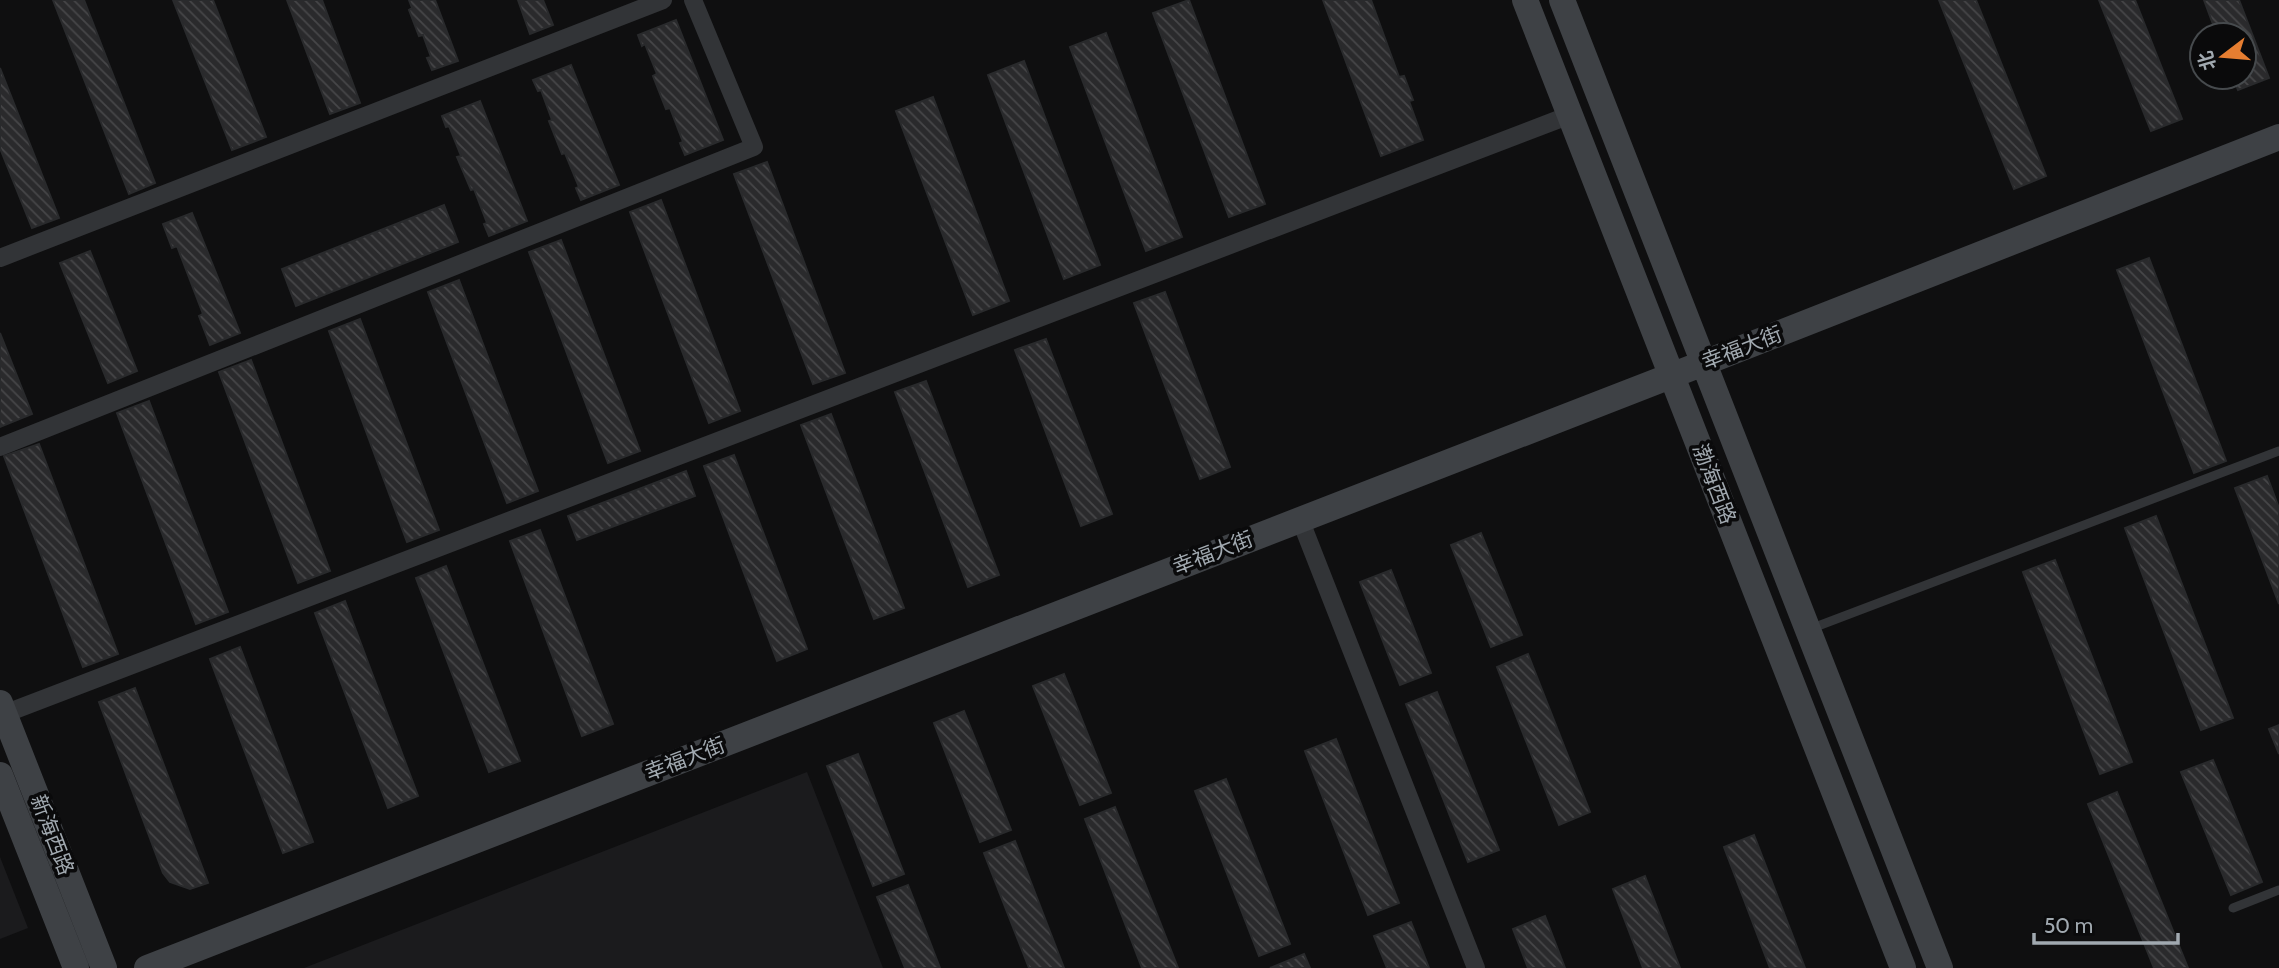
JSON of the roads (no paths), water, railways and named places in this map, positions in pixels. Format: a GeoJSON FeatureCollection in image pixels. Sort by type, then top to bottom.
{"type":"FeatureCollection","features":[{"type":"Feature","properties":{"kind":"main road","name":"渤海西路"},"geometry":{"type":"LineString","coordinates":[[1525,0],[1903,968]]}},
{"type":"Feature","properties":{"kind":"main road","name":"渤海西路"},"geometry":{"type":"LineString","coordinates":[[1562,0],[1940,968]]}},
{"type":"Feature","properties":{"kind":"main road","name":"幸福大街"},"geometry":{"type":"LineString","coordinates":[[147,968],[2279,137]]}},
{"type":"Feature","properties":{"kind":"main road","name":"新海西路"},"geometry":{"type":"LineString","coordinates":[[2,708],[104,968]]}},
{"type":"Feature","properties":{"kind":"main road","name":"新海西路"},"geometry":{"type":"LineString","coordinates":[[0,775],[76,968]]}},
{"type":"Feature","properties":{"kind":"street"},"geometry":{"type":"LineString","coordinates":[[0,258],[663,0]]}},
{"type":"Feature","properties":{"kind":"street"},"geometry":{"type":"LineString","coordinates":[[0,447],[754,147],[693,0]]}},
{"type":"Feature","properties":{"kind":"street"},"geometry":{"type":"LineString","coordinates":[[2,708],[1570,115]]}},
{"type":"Feature","properties":{"kind":"street"},"geometry":{"type":"LineString","coordinates":[[1300,519],[1476,968]]}},
{"type":"Feature","properties":{"kind":"lane"},"geometry":{"type":"LineString","coordinates":[[1808,630],[2279,451]]}},
{"type":"Feature","properties":{"kind":"lane"},"geometry":{"type":"LineString","coordinates":[[2233,908],[2279,890]]}}]}
